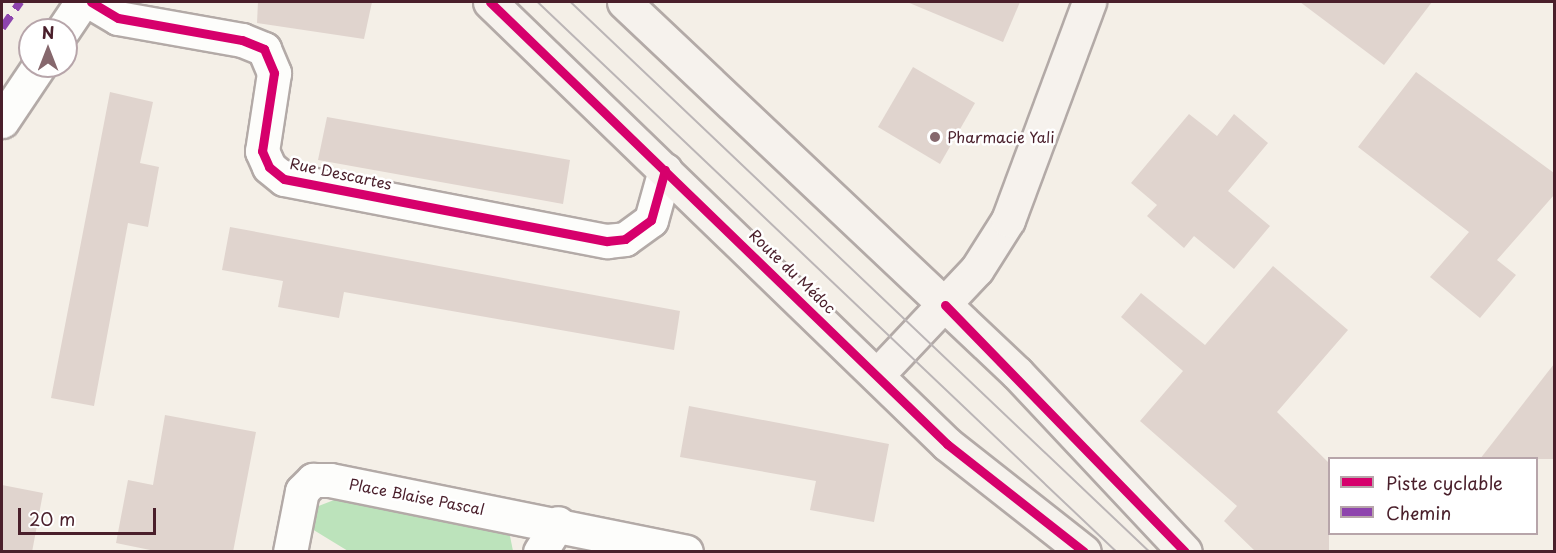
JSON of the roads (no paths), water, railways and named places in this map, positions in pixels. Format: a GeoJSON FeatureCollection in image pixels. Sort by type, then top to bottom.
{"type":"FeatureCollection","features":[{"type":"Feature","properties":{"kind":"main road","name":"Route du Médoc"},"geometry":{"type":"LineString","coordinates":[[490,2],[878,374],[947,444],[1084,552]]}},
{"type":"Feature","properties":{"kind":"main road"},"geometry":{"type":"LineString","coordinates":[[624,2],[945,305],[1185,552]]}},
{"type":"Feature","properties":{"kind":"main road"},"geometry":{"type":"LineString","coordinates":[[878,374],[945,305],[1008,220],[1089,2]]}},
{"type":"Feature","properties":{"kind":"street"},"geometry":{"type":"LineString","coordinates":[[71,18],[82,2]]}},
{"type":"Feature","properties":{"kind":"street","name":"Rue Descartes"},"geometry":{"type":"LineString","coordinates":[[91,2],[118,18],[242,40],[264,49],[274,73],[262,151],[269,167],[284,179],[607,241],[625,239],[651,219],[665,170]]}},
{"type":"Feature","properties":{"kind":"street"},"geometry":{"type":"LineString","coordinates":[[2,121],[31,78]]}},
{"type":"Feature","properties":{"kind":"street","name":"Place Blaise Pascal"},"geometry":{"type":"LineString","coordinates":[[294,550],[302,491],[313,480],[558,523]]}},
{"type":"Feature","properties":{"kind":"street"},"geometry":{"type":"LineString","coordinates":[[540,552],[558,523],[686,552]]}},
{"type":"Feature","properties":{"kind":"tram line"},"geometry":{"type":"LineString","coordinates":[[538,2],[1117,552]]}},
{"type":"Feature","properties":{"kind":"tram line"},"geometry":{"type":"LineString","coordinates":[[571,2],[1150,552]]}},
{"type":"Feature","properties":{"kind":"place","name":"Pharmacie Yali"},"geometry":{"type":"Point","coordinates":[935,137]}}]}
